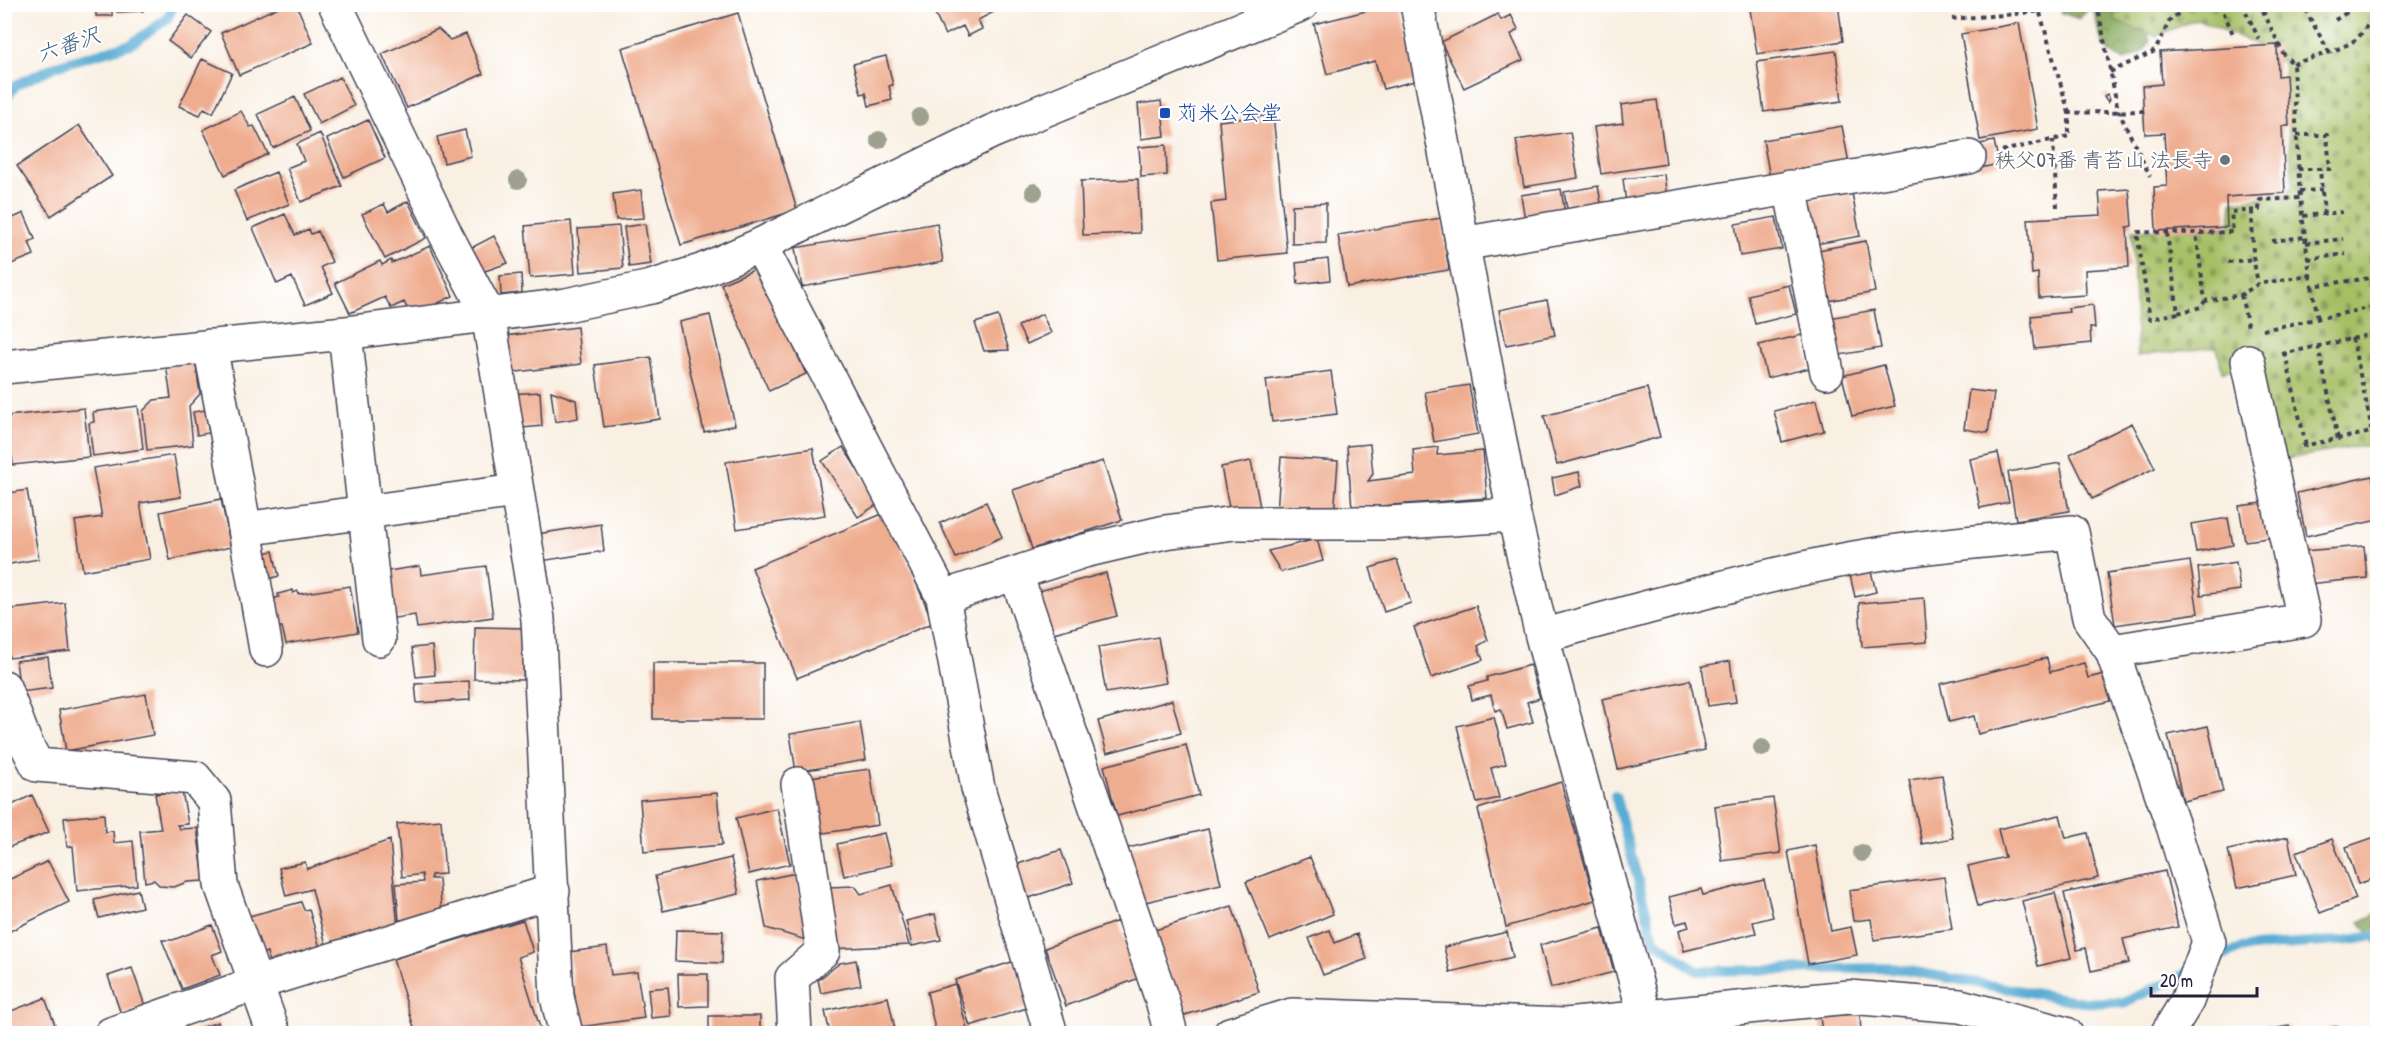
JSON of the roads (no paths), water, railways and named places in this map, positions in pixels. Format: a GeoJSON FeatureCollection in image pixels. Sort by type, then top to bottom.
{"type":"FeatureCollection","features":[{"type":"Feature","properties":{"kind":"street"},"geometry":{"type":"LineString","coordinates":[[335,4],[446,235],[488,314],[515,491],[538,619],[557,997],[566,1034]]}},
{"type":"Feature","properties":{"kind":"street"},"geometry":{"type":"LineString","coordinates":[[4,367],[345,333],[566,305],[651,287],[701,271],[760,245],[991,132],[1302,4]]}},
{"type":"Feature","properties":{"kind":"street"},"geometry":{"type":"LineString","coordinates":[[1417,4],[1514,515],[1542,636],[1645,1016]]}},
{"type":"Feature","properties":{"kind":"street"},"geometry":{"type":"LineString","coordinates":[[1462,244],[1983,155]]}},
{"type":"Feature","properties":{"kind":"street"},"geometry":{"type":"LineString","coordinates":[[1790,187],[1827,372]]}},
{"type":"Feature","properties":{"kind":"street"},"geometry":{"type":"LineString","coordinates":[[760,245],[943,597],[978,788],[1051,1034]]}},
{"type":"Feature","properties":{"kind":"street"},"geometry":{"type":"LineString","coordinates":[[345,333],[379,639]]}},
{"type":"Feature","properties":{"kind":"street"},"geometry":{"type":"LineString","coordinates":[[210,346],[266,650]]}},
{"type":"Feature","properties":{"kind":"street"},"geometry":{"type":"LineString","coordinates":[[2112,651],[2304,621],[2267,453],[2248,347]]}},
{"type":"Feature","properties":{"kind":"street"},"geometry":{"type":"LineString","coordinates":[[245,530],[515,491]]}},
{"type":"Feature","properties":{"kind":"street"},"geometry":{"type":"LineString","coordinates":[[943,597],[1084,551],[1165,532],[1224,525],[1389,522],[1514,515]]}},
{"type":"Feature","properties":{"kind":"street"},"geometry":{"type":"LineString","coordinates":[[1542,636],[1737,584],[1834,562],[1934,547],[2072,532],[2089,618],[2112,651],[2173,826],[2209,942],[2187,1001],[2167,1034]]}},
{"type":"Feature","properties":{"kind":"street"},"geometry":{"type":"LineString","coordinates":[[1016,574],[1162,1000],[1171,1034]]}},
{"type":"Feature","properties":{"kind":"street"},"geometry":{"type":"LineString","coordinates":[[4,687],[25,742],[37,765],[195,778],[207,790],[214,801],[221,885],[274,1034]]}},
{"type":"Feature","properties":{"kind":"street"},"geometry":{"type":"LineString","coordinates":[[795,1034],[792,978],[823,951],[798,784]]}},
{"type":"Feature","properties":{"kind":"street"},"geometry":{"type":"LineString","coordinates":[[111,1034],[257,983],[553,891]]}},
{"type":"Feature","properties":{"kind":"street"},"geometry":{"type":"LineString","coordinates":[[1230,1034],[1292,1015],[1566,1029],[1645,1016],[1849,997],[1960,1006],[2066,1034]]}},
{"type":"Feature","properties":{"kind":"waterway","name":"六番沢"},"geometry":{"type":"LineString","coordinates":[[4,101],[16,85],[56,66],[131,44],[167,19],[174,4]]}},
{"type":"Feature","properties":{"kind":"waterway"},"geometry":{"type":"LineString","coordinates":[[1615,795],[1654,940],[1697,971],[1893,968],[2083,1002],[2123,1003],[2191,971]]}},
{"type":"Feature","properties":{"kind":"waterway"},"geometry":{"type":"LineString","coordinates":[[2208,963],[2241,948],[2351,940],[2378,935]]}},
{"type":"Feature","properties":{"kind":"place","name":"苅米公会堂"},"geometry":{"type":"Point","coordinates":[1165,113]}},
{"type":"Feature","properties":{"kind":"place","name":"秩父07番 青苔山 法長寺"},"geometry":{"type":"Point","coordinates":[2225,160]}}]}
